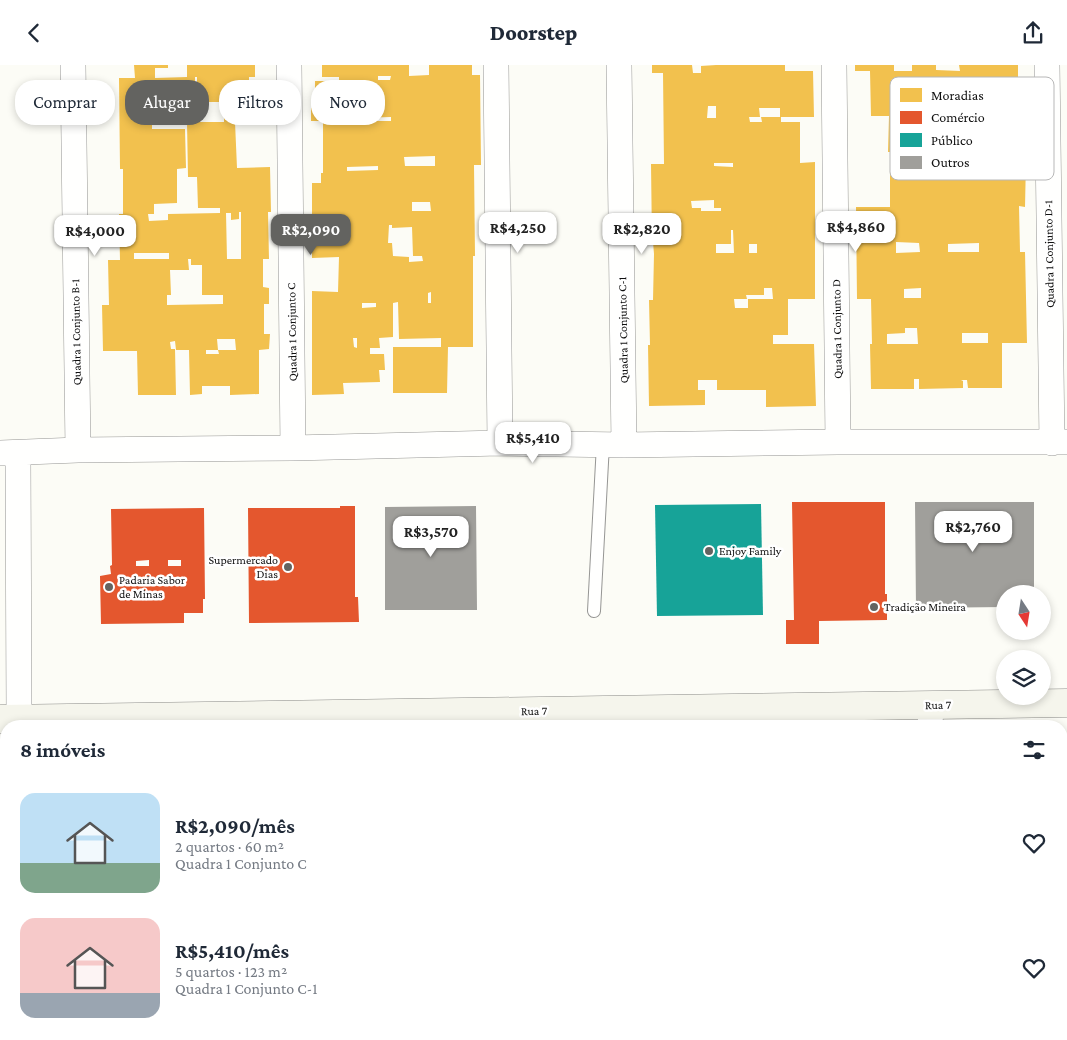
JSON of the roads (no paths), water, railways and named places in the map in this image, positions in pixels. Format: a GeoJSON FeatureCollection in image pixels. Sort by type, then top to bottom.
{"type":"FeatureCollection","features":[{"type":"Feature","properties":{"kind":"main road","name":"Rua 7"},"geometry":{"type":"LineString","coordinates":[[9,719],[562,719],[930,716],[1067,703]]}},
{"type":"Feature","properties":{"kind":"street","name":"Quadra 1 Conjunto B-1"},"geometry":{"type":"LineString","coordinates":[[73,65],[78,450]]}},
{"type":"Feature","properties":{"kind":"street","name":"Quadra 1 Conjunto C"},"geometry":{"type":"LineString","coordinates":[[289,65],[293,448]]}},
{"type":"Feature","properties":{"kind":"street"},"geometry":{"type":"LineString","coordinates":[[496,65],[500,443]]}},
{"type":"Feature","properties":{"kind":"street","name":"Quadra 1 Conjunto C-1"},"geometry":{"type":"LineString","coordinates":[[614,445],[619,65]]}},
{"type":"Feature","properties":{"kind":"street","name":"Quadra 1 Conjunto D"},"geometry":{"type":"LineString","coordinates":[[834,65],[838,442]]}},
{"type":"Feature","properties":{"kind":"street","name":"Quadra 1 Conjunto D-1"},"geometry":{"type":"LineString","coordinates":[[1051,180],[1059,443]]}},
{"type":"Feature","properties":{"kind":"street"},"geometry":{"type":"LineString","coordinates":[[9,719],[9,453],[78,450],[293,448],[500,443],[614,445],[838,442],[1059,443]]}},
{"type":"Feature","properties":{"kind":"lane"},"geometry":{"type":"LineString","coordinates":[[594,611],[614,445]]}},
{"type":"Feature","properties":{"kind":"place","name":"Enjoy Family"},"geometry":{"type":"Point","coordinates":[709,551]}},
{"type":"Feature","properties":{"kind":"place","name":"Supermercado Dias"},"geometry":{"type":"Point","coordinates":[288,567]}},
{"type":"Feature","properties":{"kind":"place","name":"Padaria Sabor de Minas"},"geometry":{"type":"Point","coordinates":[109,587]}},
{"type":"Feature","properties":{"kind":"place","name":"Tradição Mineira"},"geometry":{"type":"Point","coordinates":[874,607]}}]}
